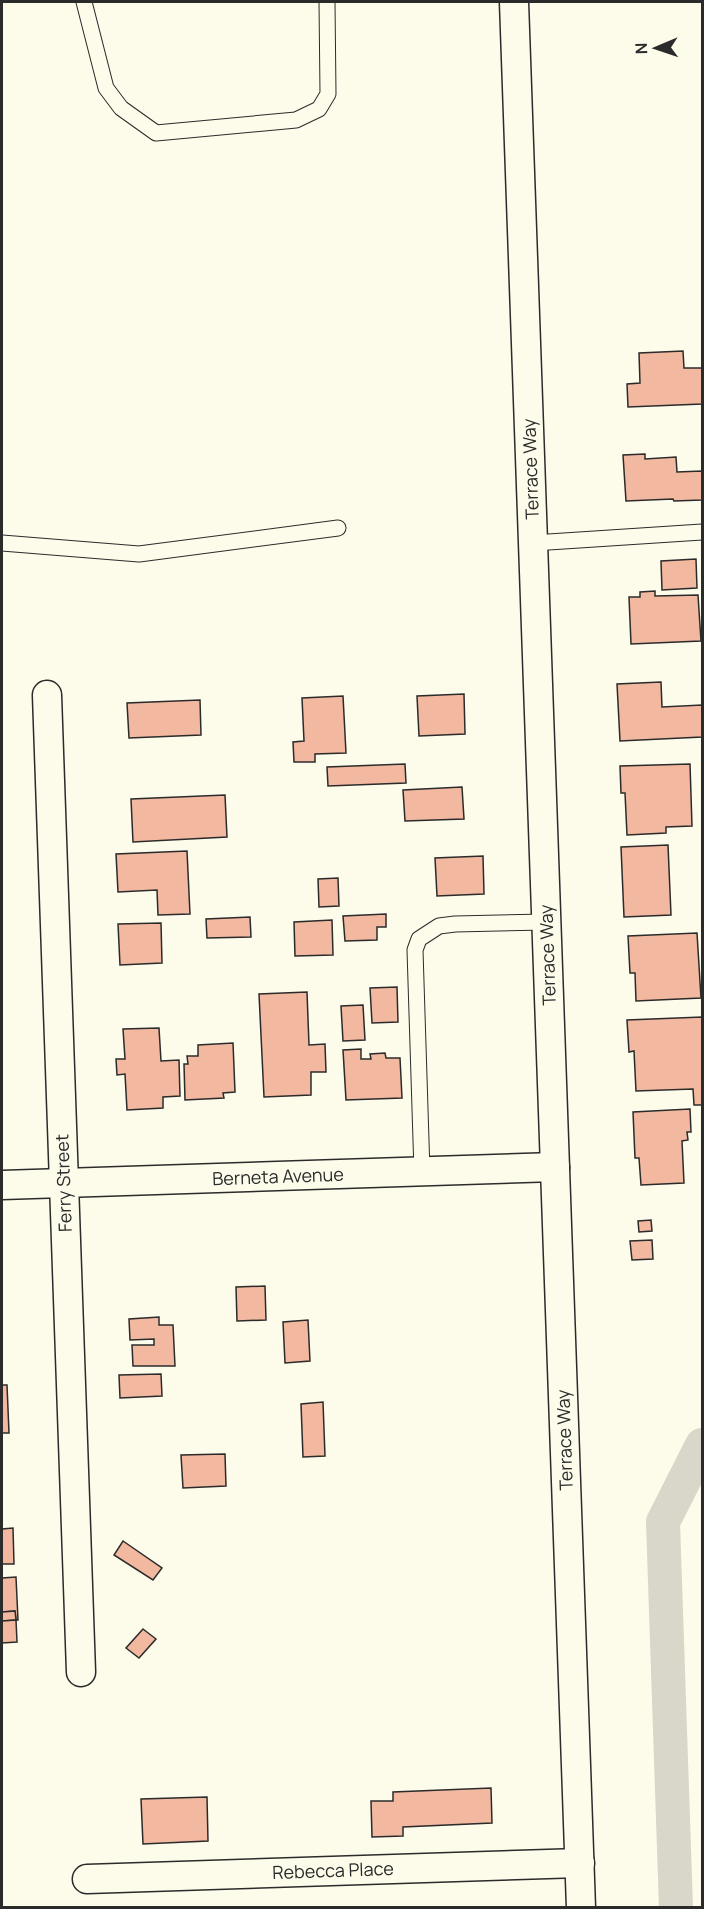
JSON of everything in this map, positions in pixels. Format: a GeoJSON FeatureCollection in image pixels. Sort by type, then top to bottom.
{"type":"FeatureCollection","features":[{"type":"Feature","properties":{"kind":"street","name":"Terrace Way"},"geometry":{"type":"LineString","coordinates":[[514,2],[581,1908]]}},
{"type":"Feature","properties":{"kind":"street","name":"Ferry Street"},"geometry":{"type":"LineString","coordinates":[[47,695],[81,1672]]}},
{"type":"Feature","properties":{"kind":"street","name":"Berneta Avenue"},"geometry":{"type":"LineString","coordinates":[[2,1185],[555,1167]]}},
{"type":"Feature","properties":{"kind":"street","name":"Rebecca Place"},"geometry":{"type":"LineString","coordinates":[[87,1879],[580,1863]]}},
{"type":"Feature","properties":{"kind":"lane"},"geometry":{"type":"LineString","coordinates":[[84,2],[106,88],[121,108],[156,133],[296,120],[319,110],[328,94],[327,2]]}},
{"type":"Feature","properties":{"kind":"lane"},"geometry":{"type":"LineString","coordinates":[[2,543],[139,554],[338,528]]}},
{"type":"Feature","properties":{"kind":"lane"},"geometry":{"type":"LineString","coordinates":[[533,543],[702,532]]}},
{"type":"Feature","properties":{"kind":"lane"},"geometry":{"type":"LineString","coordinates":[[423,1172],[415,950],[419,939],[439,926],[546,922]]}},
{"type":"Feature","properties":{"kind":"building"},"geometry":{"type":"Polygon","coordinates":[[[683,351],[684,368],[702,368],[702,404],[628,407],[627,384],[640,383],[639,353],[683,351]]]}},
{"type":"Feature","properties":{"kind":"building"},"geometry":{"type":"Polygon","coordinates":[[[645,454],[645,459],[676,457],[677,472],[702,471],[702,500],[626,501],[623,455],[645,454]]]}},
{"type":"Feature","properties":{"kind":"building"},"geometry":{"type":"Polygon","coordinates":[[[696,559],[697,588],[662,590],[661,561],[696,559]]]}},
{"type":"Feature","properties":{"kind":"building"},"geometry":{"type":"Polygon","coordinates":[[[655,591],[655,596],[698,595],[701,641],[631,644],[629,597],[640,597],[640,592],[655,591]]]}},
{"type":"Feature","properties":{"kind":"building"},"geometry":{"type":"Polygon","coordinates":[[[661,682],[662,707],[702,705],[702,737],[620,741],[617,684],[661,682]]]}},
{"type":"Feature","properties":{"kind":"building"},"geometry":{"type":"Polygon","coordinates":[[[464,694],[465,734],[419,736],[417,696],[464,694]]]}},
{"type":"Feature","properties":{"kind":"building"},"geometry":{"type":"Polygon","coordinates":[[[343,696],[346,753],[315,754],[315,762],[294,762],[293,742],[304,741],[302,698],[343,696]]]}},
{"type":"Feature","properties":{"kind":"building"},"geometry":{"type":"Polygon","coordinates":[[[200,700],[201,735],[129,738],[127,703],[200,700]]]}},
{"type":"Feature","properties":{"kind":"building"},"geometry":{"type":"Polygon","coordinates":[[[405,764],[406,783],[328,786],[327,767],[405,764]]]}},
{"type":"Feature","properties":{"kind":"building"},"geometry":{"type":"Polygon","coordinates":[[[690,764],[692,826],[666,827],[666,833],[627,835],[625,793],[621,793],[620,766],[690,764]]]}},
{"type":"Feature","properties":{"kind":"building"},"geometry":{"type":"Polygon","coordinates":[[[462,787],[464,819],[405,821],[403,790],[462,787]]]}},
{"type":"Feature","properties":{"kind":"building"},"geometry":{"type":"Polygon","coordinates":[[[225,795],[227,837],[133,842],[131,799],[225,795]]]}},
{"type":"Feature","properties":{"kind":"building"},"geometry":{"type":"Polygon","coordinates":[[[668,845],[671,915],[624,917],[621,847],[668,845]]]}},
{"type":"Feature","properties":{"kind":"building"},"geometry":{"type":"Polygon","coordinates":[[[187,851],[190,914],[158,915],[157,890],[118,892],[116,854],[187,851]]]}},
{"type":"Feature","properties":{"kind":"building"},"geometry":{"type":"Polygon","coordinates":[[[483,856],[484,894],[437,896],[435,858],[483,856]]]}},
{"type":"Feature","properties":{"kind":"building"},"geometry":{"type":"Polygon","coordinates":[[[338,878],[339,906],[319,907],[318,879],[338,878]]]}},
{"type":"Feature","properties":{"kind":"building"},"geometry":{"type":"Polygon","coordinates":[[[386,914],[386,927],[377,927],[377,940],[345,941],[343,916],[386,914]]]}},
{"type":"Feature","properties":{"kind":"building"},"geometry":{"type":"Polygon","coordinates":[[[250,917],[251,937],[207,938],[206,919],[250,917]]]}},
{"type":"Feature","properties":{"kind":"building"},"geometry":{"type":"Polygon","coordinates":[[[332,920],[333,955],[295,956],[294,922],[332,920]]]}},
{"type":"Feature","properties":{"kind":"building"},"geometry":{"type":"Polygon","coordinates":[[[161,923],[162,963],[120,965],[118,924],[161,923]]]}},
{"type":"Feature","properties":{"kind":"building"},"geometry":{"type":"Polygon","coordinates":[[[697,933],[701,998],[636,1001],[635,973],[630,973],[628,936],[697,933]]]}},
{"type":"Feature","properties":{"kind":"building"},"geometry":{"type":"Polygon","coordinates":[[[397,987],[398,1022],[372,1023],[370,988],[397,987]]]}},
{"type":"Feature","properties":{"kind":"building"},"geometry":{"type":"Polygon","coordinates":[[[307,992],[309,1045],[325,1044],[326,1072],[311,1072],[311,1095],[264,1097],[259,994],[307,992]]]}},
{"type":"Feature","properties":{"kind":"building"},"geometry":{"type":"Polygon","coordinates":[[[363,1005],[365,1040],[343,1041],[341,1006],[363,1005]]]}},
{"type":"Feature","properties":{"kind":"building"},"geometry":{"type":"Polygon","coordinates":[[[702,1017],[702,1105],[694,1105],[693,1089],[636,1091],[634,1051],[629,1052],[627,1020],[702,1017]]]}},
{"type":"Feature","properties":{"kind":"building"},"geometry":{"type":"Polygon","coordinates":[[[159,1028],[161,1061],[179,1060],[180,1096],[163,1097],[163,1108],[127,1110],[125,1074],[117,1075],[116,1059],[125,1059],[123,1029],[159,1028]]]}},
{"type":"Feature","properties":{"kind":"building"},"geometry":{"type":"Polygon","coordinates":[[[233,1043],[235,1092],[223,1093],[224,1098],[185,1100],[184,1064],[188,1064],[187,1056],[198,1056],[198,1045],[233,1043]]]}},
{"type":"Feature","properties":{"kind":"building"},"geometry":{"type":"Polygon","coordinates":[[[361,1049],[361,1059],[371,1059],[370,1054],[385,1053],[386,1058],[400,1058],[402,1098],[346,1100],[343,1050],[361,1049]]]}},
{"type":"Feature","properties":{"kind":"building"},"geometry":{"type":"Polygon","coordinates":[[[690,1109],[691,1132],[687,1132],[688,1140],[682,1141],[684,1183],[641,1185],[639,1158],[635,1158],[633,1112],[690,1109]]]}},
{"type":"Feature","properties":{"kind":"building"},"geometry":{"type":"Polygon","coordinates":[[[651,1220],[652,1231],[639,1232],[638,1221],[651,1220]]]}},
{"type":"Feature","properties":{"kind":"building"},"geometry":{"type":"Polygon","coordinates":[[[652,1240],[653,1259],[632,1260],[630,1241],[652,1240]]]}},
{"type":"Feature","properties":{"kind":"building"},"geometry":{"type":"Polygon","coordinates":[[[265,1286],[266,1320],[237,1321],[236,1287],[265,1286]]]}},
{"type":"Feature","properties":{"kind":"building"},"geometry":{"type":"Polygon","coordinates":[[[159,1317],[159,1325],[173,1325],[175,1366],[133,1366],[132,1345],[154,1345],[154,1339],[130,1340],[129,1319],[159,1317]]]}},
{"type":"Feature","properties":{"kind":"building"},"geometry":{"type":"Polygon","coordinates":[[[308,1320],[310,1361],[285,1363],[283,1322],[308,1320]]]}},
{"type":"Feature","properties":{"kind":"building"},"geometry":{"type":"Polygon","coordinates":[[[161,1374],[162,1396],[120,1398],[119,1375],[161,1374]]]}},
{"type":"Feature","properties":{"kind":"building"},"geometry":{"type":"Polygon","coordinates":[[[2,1385],[7,1385],[9,1433],[2,1433],[2,1385]]]}},
{"type":"Feature","properties":{"kind":"building"},"geometry":{"type":"Polygon","coordinates":[[[323,1402],[325,1456],[303,1457],[301,1404],[323,1402]]]}},
{"type":"Feature","properties":{"kind":"building"},"geometry":{"type":"Polygon","coordinates":[[[225,1454],[226,1486],[183,1488],[181,1455],[225,1454]]]}},
{"type":"Feature","properties":{"kind":"building"},"geometry":{"type":"Polygon","coordinates":[[[13,1528],[14,1564],[2,1564],[2,1529],[13,1528]]]}},
{"type":"Feature","properties":{"kind":"building"},"geometry":{"type":"Polygon","coordinates":[[[123,1541],[162,1568],[153,1580],[114,1555],[123,1541]]]}},
{"type":"Feature","properties":{"kind":"building"},"geometry":{"type":"Polygon","coordinates":[[[16,1577],[18,1620],[16,1620],[15,1611],[2,1612],[2,1578],[16,1577]]]}},
{"type":"Feature","properties":{"kind":"building"},"geometry":{"type":"Polygon","coordinates":[[[15,1611],[16,1620],[2,1621],[2,1612],[15,1611]]]}},
{"type":"Feature","properties":{"kind":"building"},"geometry":{"type":"Polygon","coordinates":[[[16,1620],[17,1642],[2,1643],[2,1621],[16,1620]]]}},
{"type":"Feature","properties":{"kind":"building"},"geometry":{"type":"Polygon","coordinates":[[[143,1629],[156,1639],[139,1658],[126,1648],[143,1629]]]}},
{"type":"Feature","properties":{"kind":"building"},"geometry":{"type":"Polygon","coordinates":[[[491,1788],[492,1823],[403,1827],[403,1836],[372,1837],[371,1801],[393,1801],[393,1792],[491,1788]]]}},
{"type":"Feature","properties":{"kind":"building"},"geometry":{"type":"Polygon","coordinates":[[[207,1797],[208,1841],[143,1844],[141,1799],[207,1797]]]}},
{"type":"Feature","properties":{"kind":"waterway"},"geometry":{"type":"LineString","coordinates":[[676,1908],[663,1522],[702,1445]]}}]}
